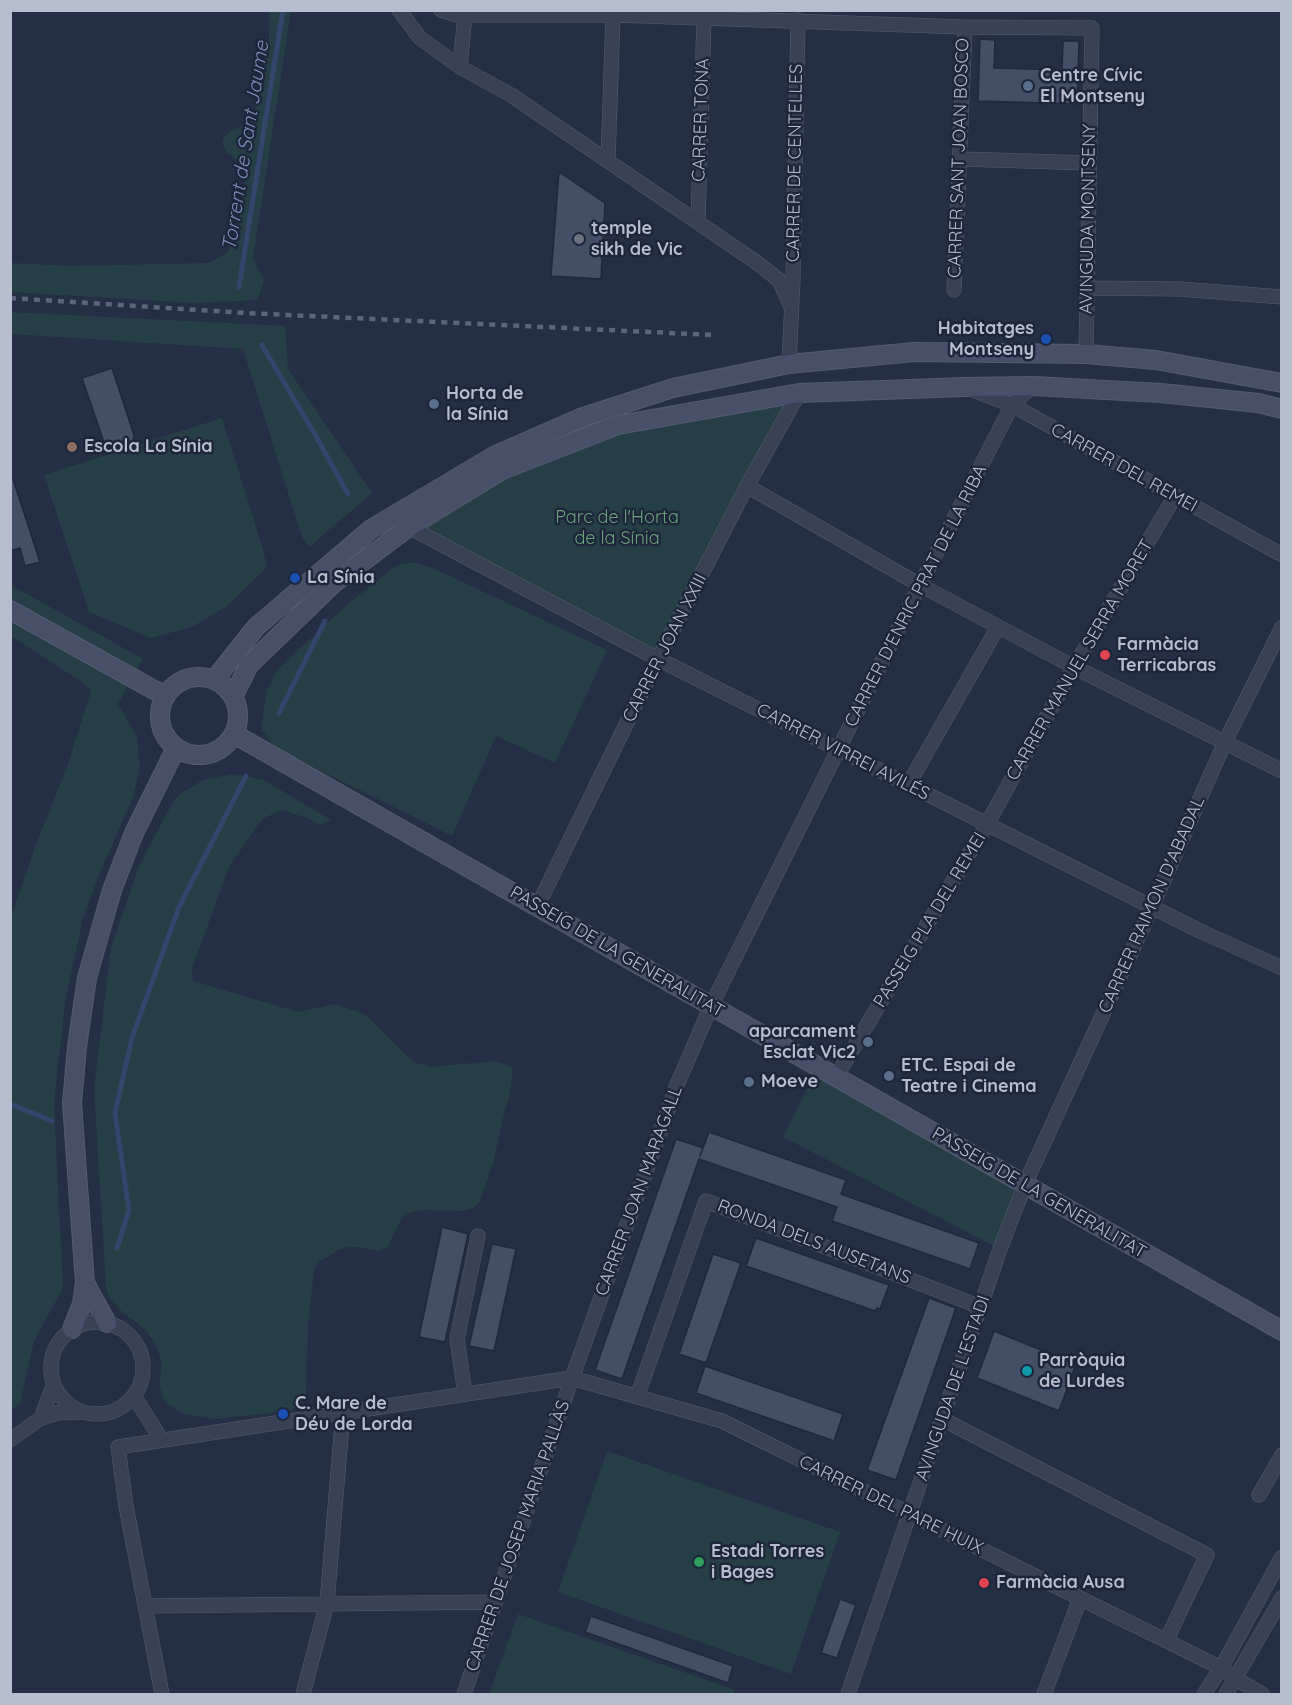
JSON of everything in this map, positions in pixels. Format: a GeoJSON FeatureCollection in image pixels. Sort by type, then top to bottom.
{"type":"FeatureCollection","features":[{"type":"Feature","properties":{"kind":"street"},"geometry":{"type":"LineString","coordinates":[[399,10],[420,38],[460,67],[511,96],[698,221],[779,280],[791,307]]}},
{"type":"Feature","properties":{"kind":"street","name":"AVINGUDA MONTSENY"},"geometry":{"type":"LineString","coordinates":[[441,10],[457,15],[613,15],[965,27],[1092,28],[1086,354]]}},
{"type":"Feature","properties":{"kind":"street"},"geometry":{"type":"LineString","coordinates":[[460,67],[465,15]]}},
{"type":"Feature","properties":{"kind":"street"},"geometry":{"type":"LineString","coordinates":[[608,161],[613,15]]}},
{"type":"Feature","properties":{"kind":"street","name":"CARRER TONA"},"geometry":{"type":"LineString","coordinates":[[698,221],[704,18]]}},
{"type":"Feature","properties":{"kind":"street","name":"CARRER DE CENTELLES"},"geometry":{"type":"LineString","coordinates":[[789,364],[798,20]]}},
{"type":"Feature","properties":{"kind":"street","name":"CARRER SANT JOAN BOSCO"},"geometry":{"type":"LineString","coordinates":[[954,290],[965,27]]}},
{"type":"Feature","properties":{"kind":"street"},"geometry":{"type":"LineString","coordinates":[[961,159],[1089,163]]}},
{"type":"Feature","properties":{"kind":"street"},"geometry":{"type":"LineString","coordinates":[[1087,288],[1180,289],[1281,297]]}},
{"type":"Feature","properties":{"kind":"street"},"geometry":{"type":"LineString","coordinates":[[214,680],[256,627],[371,529],[474,467],[583,417],[673,388],[789,364],[914,352],[1086,354],[1156,360],[1281,383]]}},
{"type":"Feature","properties":{"kind":"street"},"geometry":{"type":"LineString","coordinates":[[233,697],[249,665],[334,583],[408,527],[501,470],[618,425],[800,393],[965,387],[1033,386],[1161,393],[1258,403],[1281,409]]}},
{"type":"Feature","properties":{"kind":"street","name":"CARRER D'ENRIC PRAT DE LA RIBA"},"geometry":{"type":"LineString","coordinates":[[711,1006],[1012,405],[1033,386]]}},
{"type":"Feature","properties":{"kind":"street","name":"CARRER DEL REMEI"},"geometry":{"type":"LineString","coordinates":[[965,387],[1012,405],[1281,555]]}},
{"type":"Feature","properties":{"kind":"street","name":"CARRER JOAN XXIII"},"geometry":{"type":"LineString","coordinates":[[537,907],[658,659],[747,486],[800,393]]}},
{"type":"Feature","properties":{"kind":"street"},"geometry":{"type":"LineString","coordinates":[[747,486],[998,627],[1281,771]]}},
{"type":"Feature","properties":{"kind":"street","name":"CARRER MANUEL SERRA MORET"},"geometry":{"type":"LineString","coordinates":[[987,824],[1074,667],[1175,496]]}},
{"type":"Feature","properties":{"kind":"street","name":"CARRER VIRREI AVILÉS"},"geometry":{"type":"LineString","coordinates":[[408,527],[658,659],[1152,907],[1281,968]]}},
{"type":"Feature","properties":{"kind":"street"},"geometry":{"type":"LineString","coordinates":[[10,610],[165,696]]}},
{"type":"Feature","properties":{"kind":"street"},"geometry":{"type":"LineString","coordinates":[[908,784],[998,627]]}},
{"type":"Feature","properties":{"kind":"street","name":"CARRER RAIMON D'ABADAL"},"geometry":{"type":"LineString","coordinates":[[1025,1184],[1225,742],[1281,627]]}},
{"type":"Feature","properties":{"kind":"street"},"geometry":{"type":"LineString","coordinates":[[192,677],[214,680],[225,687],[233,697],[238,722],[234,734],[226,745],[214,752],[194,755],[176,748],[167,740],[159,719],[160,707],[165,696],[172,687],[192,677]]}},
{"type":"Feature","properties":{"kind":"street","name":"PASSEIG DE LA GENERALITAT"},"geometry":{"type":"LineString","coordinates":[[234,734],[1281,1331]]}},
{"type":"Feature","properties":{"kind":"street"},"geometry":{"type":"LineString","coordinates":[[81,1412],[64,1401],[54,1384],[51,1371],[52,1358],[57,1346],[72,1329],[82,1304],[85,1283],[72,1103],[77,1047],[87,978],[112,890],[134,833],[176,748]]}},
{"type":"Feature","properties":{"kind":"street","name":"PASSEIG PLA DEL REMEI"},"geometry":{"type":"LineString","coordinates":[[836,1077],[987,824]]}},
{"type":"Feature","properties":{"kind":"street","name":"CARRER JOAN MARAGALL"},"geometry":{"type":"LineString","coordinates":[[572,1378],[677,1085],[711,1006]]}},
{"type":"Feature","properties":{"kind":"street","name":"AVINGUDA DE L'ESTADI"},"geometry":{"type":"LineString","coordinates":[[848,1695],[1025,1184]]}},
{"type":"Feature","properties":{"kind":"street","name":"RONDA DELS AUSETANS"},"geometry":{"type":"LineString","coordinates":[[637,1397],[706,1201],[981,1307]]}},
{"type":"Feature","properties":{"kind":"street"},"geometry":{"type":"LineString","coordinates":[[465,1394],[457,1339],[478,1236]]}},
{"type":"Feature","properties":{"kind":"street"},"geometry":{"type":"LineString","coordinates":[[85,1283],[107,1323]]}},
{"type":"Feature","properties":{"kind":"street"},"geometry":{"type":"LineString","coordinates":[[10,1440],[41,1418],[57,1413],[104,1414],[125,1405],[134,1396],[141,1383],[143,1368],[141,1352],[133,1339],[121,1329],[107,1323],[83,1324],[72,1329]]}},
{"type":"Feature","properties":{"kind":"street"},"geometry":{"type":"LineString","coordinates":[[162,1695],[126,1506],[118,1447],[572,1378]]}},
{"type":"Feature","properties":{"kind":"street","name":"CARRER DEL PARE HUIX"},"geometry":{"type":"LineString","coordinates":[[572,1378],[722,1421],[1221,1668],[1262,1695]]}},
{"type":"Feature","properties":{"kind":"street","name":"CARRER DE JOSEP MARIA PALLÀS"},"geometry":{"type":"LineString","coordinates":[[464,1695],[572,1378]]}},
{"type":"Feature","properties":{"kind":"street"},"geometry":{"type":"LineString","coordinates":[[41,1418],[54,1384]]}},
{"type":"Feature","properties":{"kind":"street"},"geometry":{"type":"LineString","coordinates":[[134,1396],[160,1439]]}},
{"type":"Feature","properties":{"kind":"street"},"geometry":{"type":"LineString","coordinates":[[303,1695],[327,1603],[343,1412]]}},
{"type":"Feature","properties":{"kind":"street"},"geometry":{"type":"LineString","coordinates":[[942,1419],[1207,1555],[1166,1641]]}},
{"type":"Feature","properties":{"kind":"street"},"geometry":{"type":"LineString","coordinates":[[1259,1495],[1281,1455]]}},
{"type":"Feature","properties":{"kind":"street"},"geometry":{"type":"LineString","coordinates":[[1204,1695],[1281,1557]]}},
{"type":"Feature","properties":{"kind":"street"},"geometry":{"type":"LineString","coordinates":[[1227,1695],[1281,1598]]}},
{"type":"Feature","properties":{"kind":"street"},"geometry":{"type":"LineString","coordinates":[[1044,1695],[1080,1599]]}},
{"type":"Feature","properties":{"kind":"street"},"geometry":{"type":"LineString","coordinates":[[146,1606],[495,1602]]}},
{"type":"Feature","properties":{"kind":"green space"},"geometry":{"type":"Polygon","coordinates":[[[269,11],[291,11],[253,258],[264,280],[258,300],[193,303],[11,292],[11,263],[70,266],[208,263],[227,253],[237,233],[246,176],[244,165],[226,152],[222,140],[232,130],[250,123],[257,105],[269,39],[269,11]]]}},
{"type":"Feature","properties":{"kind":"green space"},"geometry":{"type":"Polygon","coordinates":[[[10,312],[285,326],[288,369],[372,493],[309,547],[302,537],[243,349],[11,334],[10,312]]]}},
{"type":"Feature","properties":{"kind":"green space","name":"Parc de l'Horta de la Sínia"},"geometry":{"type":"Polygon","coordinates":[[[799,393],[658,659],[409,527],[502,470],[618,425],[799,393]]]}},
{"type":"Feature","properties":{"kind":"green space"},"geometry":{"type":"Polygon","coordinates":[[[222,418],[267,567],[227,606],[192,627],[151,638],[89,612],[44,475],[222,418]]]}},
{"type":"Feature","properties":{"kind":"green space"},"geometry":{"type":"Polygon","coordinates":[[[417,563],[435,569],[607,650],[555,763],[496,736],[452,836],[277,749],[261,729],[267,690],[277,670],[349,603],[397,565],[417,563]]]}},
{"type":"Feature","properties":{"kind":"green space"},"geometry":{"type":"Polygon","coordinates":[[[11,585],[143,659],[118,704],[137,737],[140,768],[133,797],[83,918],[65,1003],[54,1104],[63,1288],[34,1341],[20,1403],[11,1410],[10,920],[34,850],[67,767],[91,691],[85,684],[11,636],[11,585]]]}},
{"type":"Feature","properties":{"kind":"green space"},"geometry":{"type":"Polygon","coordinates":[[[232,774],[264,780],[331,820],[319,825],[310,819],[282,810],[264,818],[257,826],[229,867],[195,960],[192,971],[193,981],[298,1012],[334,1004],[362,1013],[413,1062],[432,1067],[495,1061],[512,1067],[512,1077],[494,1160],[480,1201],[473,1208],[464,1211],[421,1210],[409,1213],[401,1219],[387,1248],[378,1251],[348,1247],[338,1250],[319,1262],[314,1270],[304,1400],[297,1408],[288,1411],[214,1419],[181,1413],[165,1402],[159,1385],[162,1362],[156,1345],[145,1329],[122,1312],[109,1297],[106,1287],[94,1089],[111,948],[139,866],[174,800],[180,794],[203,780],[232,774]]]}},
{"type":"Feature","properties":{"kind":"green space"},"geometry":{"type":"Polygon","coordinates":[[[818,1067],[1025,1184],[1000,1249],[783,1137],[818,1067]]]}},
{"type":"Feature","properties":{"kind":"green space","name":"Estadi Torres i Bages"},"geometry":{"type":"Polygon","coordinates":[[[607,1451],[840,1532],[791,1674],[558,1592],[607,1451]]]}},
{"type":"Feature","properties":{"kind":"green space"},"geometry":{"type":"Polygon","coordinates":[[[518,1614],[735,1690],[733,1694],[489,1694],[518,1614]]]}},
{"type":"Feature","properties":{"kind":"building","name":"Centre Cívic El Montseny"},"geometry":{"type":"Polygon","coordinates":[[[980,39],[995,40],[994,68],[1062,70],[1063,41],[1079,41],[1077,104],[978,101],[980,39]]]}},
{"type":"Feature","properties":{"kind":"building","name":"temple sikh de Vic"},"geometry":{"type":"Polygon","coordinates":[[[559,172],[605,203],[601,279],[551,276],[559,172]]]}},
{"type":"Feature","properties":{"kind":"building"},"geometry":{"type":"Polygon","coordinates":[[[112,368],[134,435],[133,441],[107,451],[82,378],[112,368]]]}},
{"type":"Feature","properties":{"kind":"building"},"geometry":{"type":"Polygon","coordinates":[[[13,479],[40,562],[25,566],[20,548],[10,551],[10,480],[13,479]]]}},
{"type":"Feature","properties":{"kind":"building"},"geometry":{"type":"Polygon","coordinates":[[[709,1132],[846,1180],[841,1194],[979,1243],[970,1269],[832,1221],[837,1207],[699,1159],[622,1379],[595,1370],[676,1139],[703,1148],[709,1132]]]}},
{"type":"Feature","properties":{"kind":"building"},"geometry":{"type":"Polygon","coordinates":[[[442,1227],[468,1234],[445,1342],[419,1337],[442,1227]]]}},
{"type":"Feature","properties":{"kind":"building"},"geometry":{"type":"Polygon","coordinates":[[[756,1238],[889,1285],[880,1309],[877,1308],[875,1311],[746,1266],[756,1238]]]}},
{"type":"Feature","properties":{"kind":"building"},"geometry":{"type":"Polygon","coordinates":[[[492,1244],[516,1249],[494,1351],[469,1346],[492,1244]]]}},
{"type":"Feature","properties":{"kind":"building"},"geometry":{"type":"Polygon","coordinates":[[[713,1254],[741,1263],[706,1363],[679,1354],[713,1254]]]}},
{"type":"Feature","properties":{"kind":"building"},"geometry":{"type":"Polygon","coordinates":[[[929,1298],[956,1308],[896,1480],[867,1470],[929,1298]]]}},
{"type":"Feature","properties":{"kind":"building","name":"Parròquia de Lurdes"},"geometry":{"type":"Polygon","coordinates":[[[994,1331],[1076,1364],[1059,1411],[977,1378],[994,1331]]]}},
{"type":"Feature","properties":{"kind":"building"},"geometry":{"type":"Polygon","coordinates":[[[705,1366],[843,1414],[834,1441],[696,1393],[705,1366]]]}},
{"type":"Feature","properties":{"kind":"building"},"geometry":{"type":"Polygon","coordinates":[[[840,1599],[856,1605],[837,1658],[821,1653],[840,1599]]]}},
{"type":"Feature","properties":{"kind":"building"},"geometry":{"type":"Polygon","coordinates":[[[591,1616],[733,1666],[728,1683],[585,1632],[591,1616]]]}},
{"type":"Feature","properties":{"kind":"waterway","name":"Torrent de Sant Jaume"},"geometry":{"type":"LineString","coordinates":[[239,287],[283,10]]}},
{"type":"Feature","properties":{"kind":"waterway","name":"Torrent de Sant Jaume"},"geometry":{"type":"LineString","coordinates":[[262,345],[348,494]]}},
{"type":"Feature","properties":{"kind":"waterway","name":"Torrent de Sant Jaume"},"geometry":{"type":"LineString","coordinates":[[279,713],[325,621]]}},
{"type":"Feature","properties":{"kind":"waterway","name":"Torrent de Sant Jaume"},"geometry":{"type":"LineString","coordinates":[[117,1248],[129,1210],[115,1113],[132,1038],[179,907],[246,776]]}},
{"type":"Feature","properties":{"kind":"waterway"},"geometry":{"type":"LineString","coordinates":[[10,1104],[52,1121]]}},
{"type":"Feature","properties":{"kind":"railway"},"geometry":{"type":"LineString","coordinates":[[10,298],[246,313],[714,335]]}},
{"type":"Feature","properties":{"kind":"place","name":"Centre Cívic El Montseny"},"geometry":{"type":"Point","coordinates":[1028,86]}},
{"type":"Feature","properties":{"kind":"place","name":"temple sikh de Vic"},"geometry":{"type":"Point","coordinates":[579,239]}},
{"type":"Feature","properties":{"kind":"place","name":"Habitatges Montseny"},"geometry":{"type":"Point","coordinates":[1046,339]}},
{"type":"Feature","properties":{"kind":"place","name":"Horta de la Sínia"},"geometry":{"type":"Point","coordinates":[434,404]}},
{"type":"Feature","properties":{"kind":"place","name":"Escola La Sínia"},"geometry":{"type":"Point","coordinates":[72,447]}},
{"type":"Feature","properties":{"kind":"place","name":"La Sínia"},"geometry":{"type":"Point","coordinates":[295,578]}},
{"type":"Feature","properties":{"kind":"place","name":"Farmàcia Terricabras"},"geometry":{"type":"Point","coordinates":[1105,655]}},
{"type":"Feature","properties":{"kind":"place","name":"aparcament Esclat Vic2"},"geometry":{"type":"Point","coordinates":[868,1042]}},
{"type":"Feature","properties":{"kind":"place","name":"ETC. Espai de Teatre i Cinema"},"geometry":{"type":"Point","coordinates":[889,1076]}},
{"type":"Feature","properties":{"kind":"place","name":"Moeve"},"geometry":{"type":"Point","coordinates":[749,1082]}},
{"type":"Feature","properties":{"kind":"place","name":"Parròquia de Lurdes"},"geometry":{"type":"Point","coordinates":[1027,1371]}},
{"type":"Feature","properties":{"kind":"place","name":"C. Mare de Déu de Lorda"},"geometry":{"type":"Point","coordinates":[283,1414]}},
{"type":"Feature","properties":{"kind":"place","name":"Estadi Torres i Bages"},"geometry":{"type":"Point","coordinates":[699,1562]}},
{"type":"Feature","properties":{"kind":"place","name":"Farmàcia Ausa"},"geometry":{"type":"Point","coordinates":[984,1583]}}]}
